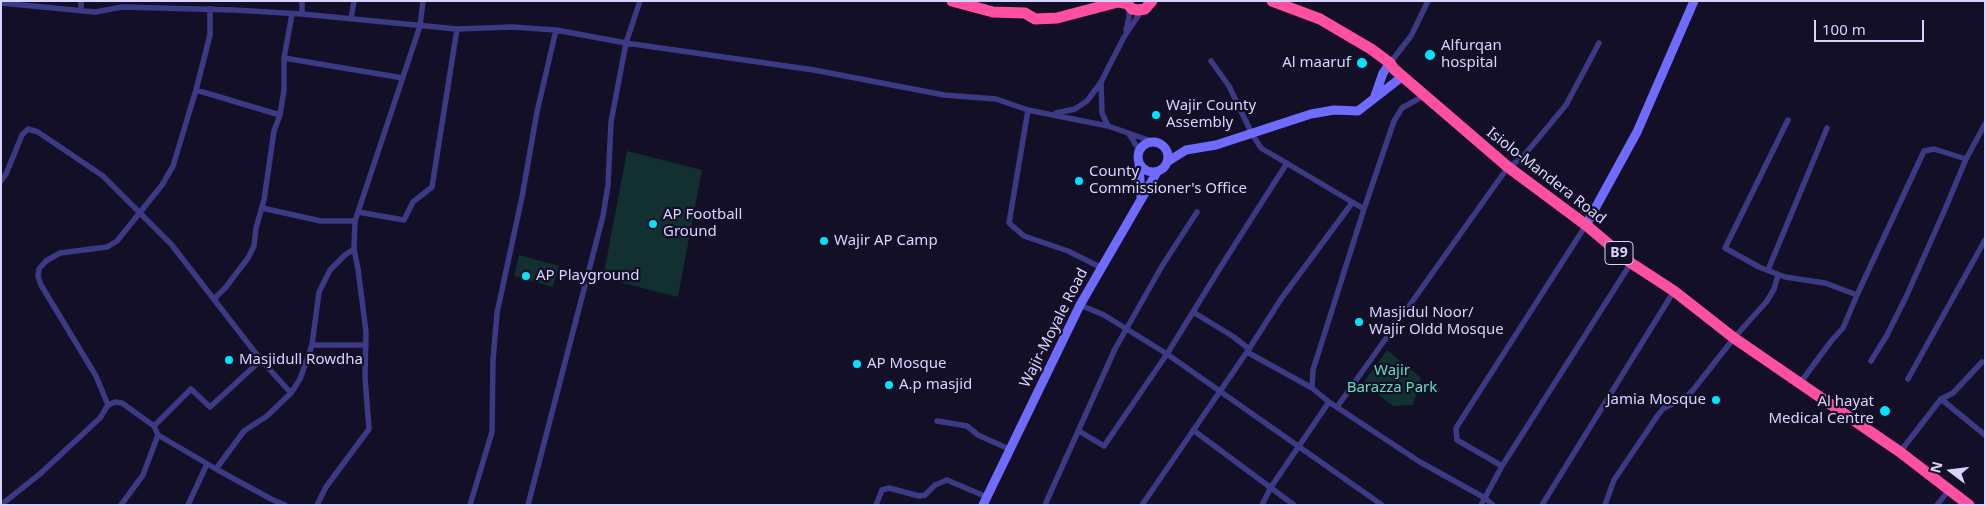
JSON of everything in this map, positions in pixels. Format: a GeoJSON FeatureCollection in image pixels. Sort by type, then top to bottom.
{"type":"FeatureCollection","features":[{"type":"Feature","properties":{"kind":"highway"},"geometry":{"type":"LineString","coordinates":[[952,1],[993,12],[1025,13],[1034,20],[1057,18],[1102,4],[1118,2],[1142,10],[1148,7],[1152,1]]}},
{"type":"Feature","properties":{"kind":"highway","name":"Isiolo-Mandera Road"},"geometry":{"type":"LineString","coordinates":[[1272,1],[1320,19],[1352,37],[1390,63],[1508,167],[1586,225],[1631,263],[1674,291],[1734,338],[1900,452],[1969,505]]}},
{"type":"Feature","properties":{"kind":"main road"},"geometry":{"type":"LineString","coordinates":[[1586,225],[1638,132],[1694,1]]}},
{"type":"Feature","properties":{"kind":"main road"},"geometry":{"type":"LineString","coordinates":[[1375,96],[1383,73],[1390,63]]}},
{"type":"Feature","properties":{"kind":"main road"},"geometry":{"type":"LineString","coordinates":[[1141,198],[1137,157],[1139,150],[1148,143],[1186,150],[1216,145],[1311,114],[1334,110],[1358,111],[1403,76]]}},
{"type":"Feature","properties":{"kind":"main road"},"geometry":{"type":"LineString","coordinates":[[1158,144],[1168,156],[1167,162]]}},
{"type":"Feature","properties":{"kind":"main road"},"geometry":{"type":"LineString","coordinates":[[1139,164],[1145,171],[1157,172],[1167,162],[1186,150]]}},
{"type":"Feature","properties":{"kind":"main road","name":"Wajir-Moyale Road"},"geometry":{"type":"LineString","coordinates":[[985,501],[1008,450],[1080,305],[1100,267],[1157,172]]}},
{"type":"Feature","properties":{"kind":"street"},"geometry":{"type":"LineString","coordinates":[[81,1],[81,11]]}},
{"type":"Feature","properties":{"kind":"street"},"geometry":{"type":"LineString","coordinates":[[302,1],[302,14]]}},
{"type":"Feature","properties":{"kind":"street"},"geometry":{"type":"LineString","coordinates":[[351,19],[354,1]]}},
{"type":"Feature","properties":{"kind":"street"},"geometry":{"type":"LineString","coordinates":[[317,505],[326,487],[369,430],[365,377],[366,345],[354,249],[355,221],[420,26],[423,1]]}},
{"type":"Feature","properties":{"kind":"street"},"geometry":{"type":"LineString","coordinates":[[528,505],[603,216],[608,185],[611,122],[626,43],[640,1]]}},
{"type":"Feature","properties":{"kind":"street"},"geometry":{"type":"LineString","coordinates":[[1390,63],[1411,36],[1428,1]]}},
{"type":"Feature","properties":{"kind":"street"},"geometry":{"type":"LineString","coordinates":[[1,3],[95,12],[130,7],[210,9],[302,14],[420,26],[457,28],[512,27],[556,30],[626,43],[814,70],[944,95],[996,98],[1028,110],[1108,126],[1158,144]]}},
{"type":"Feature","properties":{"kind":"street"},"geometry":{"type":"LineString","coordinates":[[1124,37],[1129,18],[1127,4]]}},
{"type":"Feature","properties":{"kind":"street"},"geometry":{"type":"LineString","coordinates":[[108,405],[96,376],[77,342],[56,311],[38,276],[39,269],[46,261],[60,253],[106,247],[117,241],[162,185],[173,166],[196,90],[210,35],[210,9]]}},
{"type":"Feature","properties":{"kind":"street"},"geometry":{"type":"LineString","coordinates":[[1054,114],[1075,109],[1087,101],[1101,82],[1124,37],[1142,10]]}},
{"type":"Feature","properties":{"kind":"street"},"geometry":{"type":"LineString","coordinates":[[215,298],[248,258],[254,246],[274,131],[280,115],[284,90],[284,58],[292,14]]}},
{"type":"Feature","properties":{"kind":"street"},"geometry":{"type":"LineString","coordinates":[[358,212],[404,220],[413,202],[432,187],[457,28]]}},
{"type":"Feature","properties":{"kind":"street"},"geometry":{"type":"LineString","coordinates":[[470,505],[492,432],[493,360],[498,304],[522,197],[537,112],[556,30]]}},
{"type":"Feature","properties":{"kind":"street"},"geometry":{"type":"LineString","coordinates":[[1337,407],[1508,167],[1521,159],[1566,105],[1599,43]]}},
{"type":"Feature","properties":{"kind":"street"},"geometry":{"type":"LineString","coordinates":[[284,58],[403,78]]}},
{"type":"Feature","properties":{"kind":"street"},"geometry":{"type":"LineString","coordinates":[[1211,61],[1229,86],[1252,134],[1261,148],[1364,209]]}},
{"type":"Feature","properties":{"kind":"street"},"geometry":{"type":"LineString","coordinates":[[1101,82],[1102,113],[1108,126]]}},
{"type":"Feature","properties":{"kind":"street"},"geometry":{"type":"LineString","coordinates":[[196,90],[280,115]]}},
{"type":"Feature","properties":{"kind":"street"},"geometry":{"type":"LineString","coordinates":[[1312,388],[1313,370],[1394,121],[1402,108],[1425,95]]}},
{"type":"Feature","properties":{"kind":"street"},"geometry":{"type":"LineString","coordinates":[[1028,110],[1009,224],[1024,236],[1068,251],[1100,267]]}},
{"type":"Feature","properties":{"kind":"street"},"geometry":{"type":"LineString","coordinates":[[1788,120],[1725,248],[1744,260],[1778,275],[1825,283],[1857,295]]}},
{"type":"Feature","properties":{"kind":"street"},"geometry":{"type":"LineString","coordinates":[[1871,361],[1887,335],[1906,297],[1966,159],[1985,124]]}},
{"type":"Feature","properties":{"kind":"street"},"geometry":{"type":"LineString","coordinates":[[1768,270],[1826,128]]}},
{"type":"Feature","properties":{"kind":"street"},"geometry":{"type":"LineString","coordinates":[[1,181],[24,131],[32,130],[103,176],[171,244],[215,298],[261,360],[291,393]]}},
{"type":"Feature","properties":{"kind":"street"},"geometry":{"type":"LineString","coordinates":[[1128,134],[1139,150]]}},
{"type":"Feature","properties":{"kind":"street"},"geometry":{"type":"LineString","coordinates":[[1800,383],[1843,328],[1924,151],[1934,149],[1966,159]]}},
{"type":"Feature","properties":{"kind":"street"},"geometry":{"type":"LineString","coordinates":[[1080,431],[1104,446],[1167,354],[1287,163]]}},
{"type":"Feature","properties":{"kind":"street"},"geometry":{"type":"LineString","coordinates":[[1142,505],[1248,351],[1281,299],[1352,202]]}},
{"type":"Feature","properties":{"kind":"street"},"geometry":{"type":"LineString","coordinates":[[262,208],[320,221],[355,221]]}},
{"type":"Feature","properties":{"kind":"street"},"geometry":{"type":"LineString","coordinates":[[1045,505],[1080,431],[1089,405],[1115,349],[1162,266],[1197,212]]}},
{"type":"Feature","properties":{"kind":"street"},"geometry":{"type":"LineString","coordinates":[[1502,466],[1457,440],[1456,428],[1586,225]]}},
{"type":"Feature","properties":{"kind":"street"},"geometry":{"type":"LineString","coordinates":[[1908,379],[1985,240]]}},
{"type":"Feature","properties":{"kind":"street"},"geometry":{"type":"LineString","coordinates":[[216,469],[244,431],[267,416],[291,393],[300,379],[312,345],[321,286],[330,270],[354,249]]}},
{"type":"Feature","properties":{"kind":"street"},"geometry":{"type":"LineString","coordinates":[[1480,505],[1502,466],[1631,263]]}},
{"type":"Feature","properties":{"kind":"street"},"geometry":{"type":"LineString","coordinates":[[1605,505],[1614,480],[1658,415],[1664,408],[1685,398],[1690,393],[1734,338],[1767,301],[1774,289],[1778,275]]}},
{"type":"Feature","properties":{"kind":"street"},"geometry":{"type":"LineString","coordinates":[[1542,505],[1674,291]]}},
{"type":"Feature","properties":{"kind":"street"},"geometry":{"type":"LineString","coordinates":[[1080,305],[1104,316],[1167,354],[1382,505]]}},
{"type":"Feature","properties":{"kind":"street"},"geometry":{"type":"LineString","coordinates":[[1193,312],[1234,337],[1248,351],[1312,388],[1329,402],[1420,462],[1485,498],[1493,505]]}},
{"type":"Feature","properties":{"kind":"street"},"geometry":{"type":"LineString","coordinates":[[312,345],[366,345]]}},
{"type":"Feature","properties":{"kind":"street"},"geometry":{"type":"LineString","coordinates":[[154,426],[191,388],[210,406],[261,360]]}},
{"type":"Feature","properties":{"kind":"street"},"geometry":{"type":"LineString","coordinates":[[1900,452],[1942,400],[1953,393],[1982,362]]}},
{"type":"Feature","properties":{"kind":"street"},"geometry":{"type":"LineString","coordinates":[[1942,400],[1985,435]]}},
{"type":"Feature","properties":{"kind":"street"},"geometry":{"type":"LineString","coordinates":[[1,505],[41,473],[100,418],[108,405],[115,402],[122,404],[154,426],[158,435],[216,469],[285,505]]}},
{"type":"Feature","properties":{"kind":"street"},"geometry":{"type":"LineString","coordinates":[[1262,505],[1271,487],[1329,402]]}},
{"type":"Feature","properties":{"kind":"street"},"geometry":{"type":"LineString","coordinates":[[937,421],[967,426],[978,435],[1008,450]]}},
{"type":"Feature","properties":{"kind":"street"},"geometry":{"type":"LineString","coordinates":[[1193,430],[1294,505]]}},
{"type":"Feature","properties":{"kind":"street"},"geometry":{"type":"LineString","coordinates":[[120,505],[143,475],[158,435]]}},
{"type":"Feature","properties":{"kind":"street"},"geometry":{"type":"LineString","coordinates":[[188,505],[207,464]]}},
{"type":"Feature","properties":{"kind":"street"},"geometry":{"type":"LineString","coordinates":[[876,505],[882,490],[889,488],[918,496],[925,495],[935,485],[947,480],[985,501]]}},
{"type":"Feature","properties":{"kind":"street"},"geometry":{"type":"LineString","coordinates":[[1938,505],[1949,490]]}},
{"type":"Feature","properties":{"kind":"green space","name":"AP Football Ground"},"geometry":{"type":"Polygon","coordinates":[[[627,151],[702,170],[678,297],[603,278],[627,151]]]}},
{"type":"Feature","properties":{"kind":"green space"},"geometry":{"type":"Polygon","coordinates":[[[519,255],[559,266],[553,287],[514,276],[519,255]]]}},
{"type":"Feature","properties":{"kind":"green space","name":"Wajir Barazza Park"},"geometry":{"type":"Polygon","coordinates":[[[1387,350],[1421,378],[1413,405],[1393,406],[1363,383],[1387,350]]]}},
{"type":"Feature","properties":{"kind":"place","name":"Alfurqan hospital"},"geometry":{"type":"Point","coordinates":[1430,55]}},
{"type":"Feature","properties":{"kind":"place","name":"Al maaruf"},"geometry":{"type":"Point","coordinates":[1362,63]}},
{"type":"Feature","properties":{"kind":"place","name":"Wajir County Assembly"},"geometry":{"type":"Point","coordinates":[1156,115]}},
{"type":"Feature","properties":{"kind":"place","name":"County Commissioner's Office"},"geometry":{"type":"Point","coordinates":[1079,181]}},
{"type":"Feature","properties":{"kind":"place","name":"AP Football Ground"},"geometry":{"type":"Point","coordinates":[653,224]}},
{"type":"Feature","properties":{"kind":"place","name":"Wajir AP Camp"},"geometry":{"type":"Point","coordinates":[824,241]}},
{"type":"Feature","properties":{"kind":"place","name":"AP Playground"},"geometry":{"type":"Point","coordinates":[526,276]}},
{"type":"Feature","properties":{"kind":"place","name":"Masjidul Noor/ Wajir Oldd Mosque"},"geometry":{"type":"Point","coordinates":[1359,322]}},
{"type":"Feature","properties":{"kind":"place","name":"Masjidull Rowdha"},"geometry":{"type":"Point","coordinates":[229,360]}},
{"type":"Feature","properties":{"kind":"place","name":"AP Mosque"},"geometry":{"type":"Point","coordinates":[857,364]}},
{"type":"Feature","properties":{"kind":"place","name":"A.p masjid"},"geometry":{"type":"Point","coordinates":[889,385]}},
{"type":"Feature","properties":{"kind":"place","name":"Jamia Mosque"},"geometry":{"type":"Point","coordinates":[1716,400]}},
{"type":"Feature","properties":{"kind":"place","name":"Al hayat Medical Centre"},"geometry":{"type":"Point","coordinates":[1885,411]}}]}
